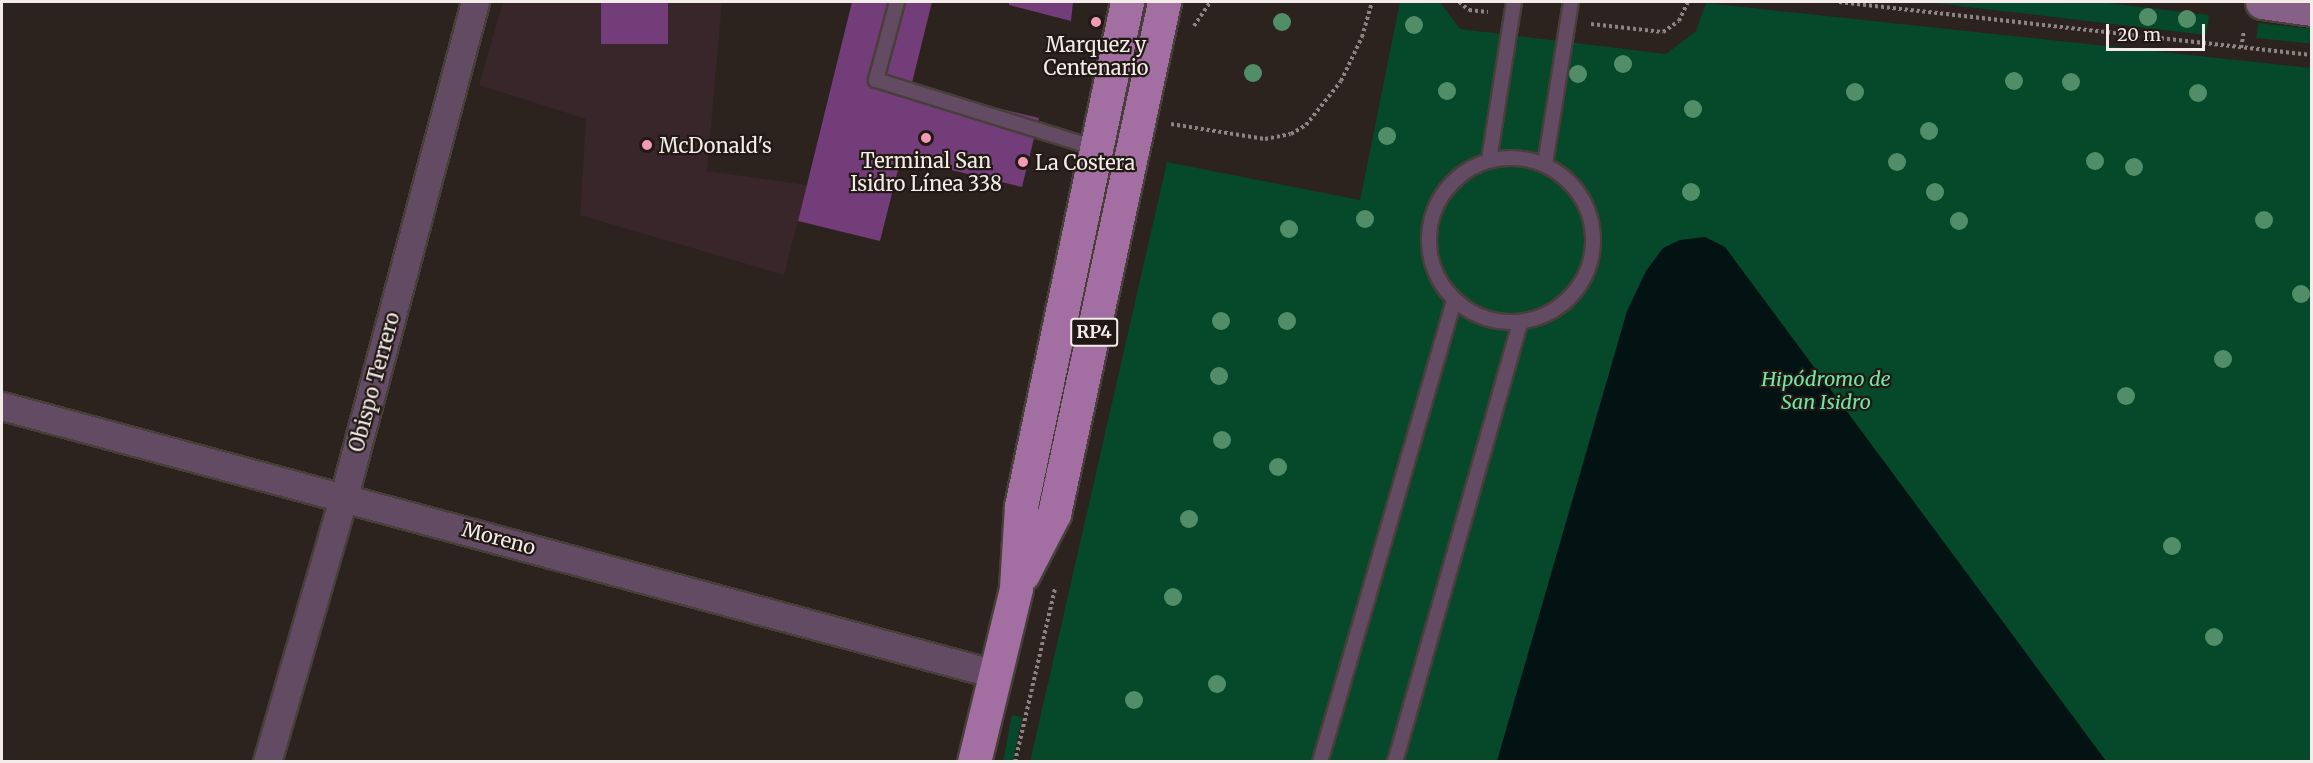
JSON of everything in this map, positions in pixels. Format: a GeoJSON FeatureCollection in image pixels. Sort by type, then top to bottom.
{"type":"FeatureCollection","features":[{"type":"Feature","properties":{"kind":"main road","name":"RP4"},"geometry":{"type":"LineString","coordinates":[[974,762],[1016,588],[1022,506],[1127,2]]}},
{"type":"Feature","properties":{"kind":"main road","name":"RP4"},"geometry":{"type":"LineString","coordinates":[[1016,588],[1054,514],[1164,2]]}},
{"type":"Feature","properties":{"kind":"main road"},"geometry":{"type":"LineString","coordinates":[[1151,68],[1189,2]]}},
{"type":"Feature","properties":{"kind":"street","name":"Obispo Terrero"},"geometry":{"type":"LineString","coordinates":[[267,762],[344,496],[475,2]]}},
{"type":"Feature","properties":{"kind":"street","name":"Moreno"},"geometry":{"type":"LineString","coordinates":[[2,406],[344,496],[995,674]]}},
{"type":"Feature","properties":{"kind":"lane"},"geometry":{"type":"LineString","coordinates":[[897,2],[876,80],[1098,148]]}},
{"type":"Feature","properties":{"kind":"lane"},"geometry":{"type":"LineString","coordinates":[[1490,160],[1514,2]]}},
{"type":"Feature","properties":{"kind":"lane"},"geometry":{"type":"LineString","coordinates":[[1545,164],[1571,2]]}},
{"type":"Feature","properties":{"kind":"lane"},"geometry":{"type":"LineString","coordinates":[[1517,157],[1545,164],[1570,181],[1587,207],[1593,237],[1589,267],[1573,294],[1549,312],[1520,322],[1489,320],[1454,300],[1441,284],[1430,255],[1430,225],[1441,196],[1462,174],[1490,160],[1517,157]]}},
{"type":"Feature","properties":{"kind":"lane"},"geometry":{"type":"LineString","coordinates":[[1320,762],[1454,300]]}},
{"type":"Feature","properties":{"kind":"lane"},"geometry":{"type":"LineString","coordinates":[[1395,762],[1520,322]]}},
{"type":"Feature","properties":{"kind":"path"},"geometry":{"type":"LineString","coordinates":[[1162,123],[1265,138],[1291,134],[1306,125],[1341,81],[1362,37],[1372,2]]}},
{"type":"Feature","properties":{"kind":"path"},"geometry":{"type":"LineString","coordinates":[[1839,2],[2312,55]]}},
{"type":"Feature","properties":{"kind":"shaded area","name":"McDonald's"},"geometry":{"type":"Polygon","coordinates":[[[503,2],[722,2],[707,171],[807,185],[784,275],[580,215],[586,119],[479,85],[503,2]]]}},
{"type":"Feature","properties":{"kind":"shaded area"},"geometry":{"type":"Polygon","coordinates":[[[1705,237],[1725,247],[2106,761],[1497,761],[1627,311],[1646,271],[1663,248],[1680,240],[1705,237]]]}},
{"type":"Feature","properties":{"kind":"green space","name":"Hipódromo de San Isidro"},"geometry":{"type":"Polygon","coordinates":[[[1400,2],[1440,2],[1460,29],[1666,54],[1696,31],[1706,3],[2311,68],[2311,761],[1030,762],[1167,162],[1360,200],[1400,2]]]}},
{"type":"Feature","properties":{"kind":"green space"},"geometry":{"type":"Polygon","coordinates":[[[1926,2],[2099,2],[2209,15],[2206,35],[1926,2]]]}},
{"type":"Feature","properties":{"kind":"green space"},"geometry":{"type":"Polygon","coordinates":[[[2258,23],[2311,29],[2309,43],[2256,38],[2258,23]]]}},
{"type":"Feature","properties":{"kind":"green space"},"geometry":{"type":"Polygon","coordinates":[[[1139,156],[1149,159],[1004,630],[995,627],[1139,156]]]}},
{"type":"Feature","properties":{"kind":"green space"},"geometry":{"type":"Polygon","coordinates":[[[1012,715],[1022,717],[1013,762],[1003,761],[1012,715]]]}},
{"type":"Feature","properties":{"kind":"building"},"geometry":{"type":"Polygon","coordinates":[[[601,2],[668,2],[668,44],[601,44],[601,2]]]}},
{"type":"Feature","properties":{"kind":"building","name":"Terminal San Isidro Línea 338"},"geometry":{"type":"Polygon","coordinates":[[[852,2],[932,2],[911,87],[1039,118],[1022,187],[901,158],[880,241],[798,221],[852,2]]]}},
{"type":"Feature","properties":{"kind":"building"},"geometry":{"type":"Polygon","coordinates":[[[1009,2],[1073,2],[1071,21],[1009,5],[1009,2]]]}},
{"type":"Feature","properties":{"kind":"place","name":"Marquez y Centenario"},"geometry":{"type":"Point","coordinates":[1096,22]}},
{"type":"Feature","properties":{"kind":"place","name":"Terminal San Isidro Línea 338"},"geometry":{"type":"Point","coordinates":[926,138]}},
{"type":"Feature","properties":{"kind":"place","name":"McDonald's"},"geometry":{"type":"Point","coordinates":[647,145]}},
{"type":"Feature","properties":{"kind":"place","name":"La Costera"},"geometry":{"type":"Point","coordinates":[1023,162]}}]}
